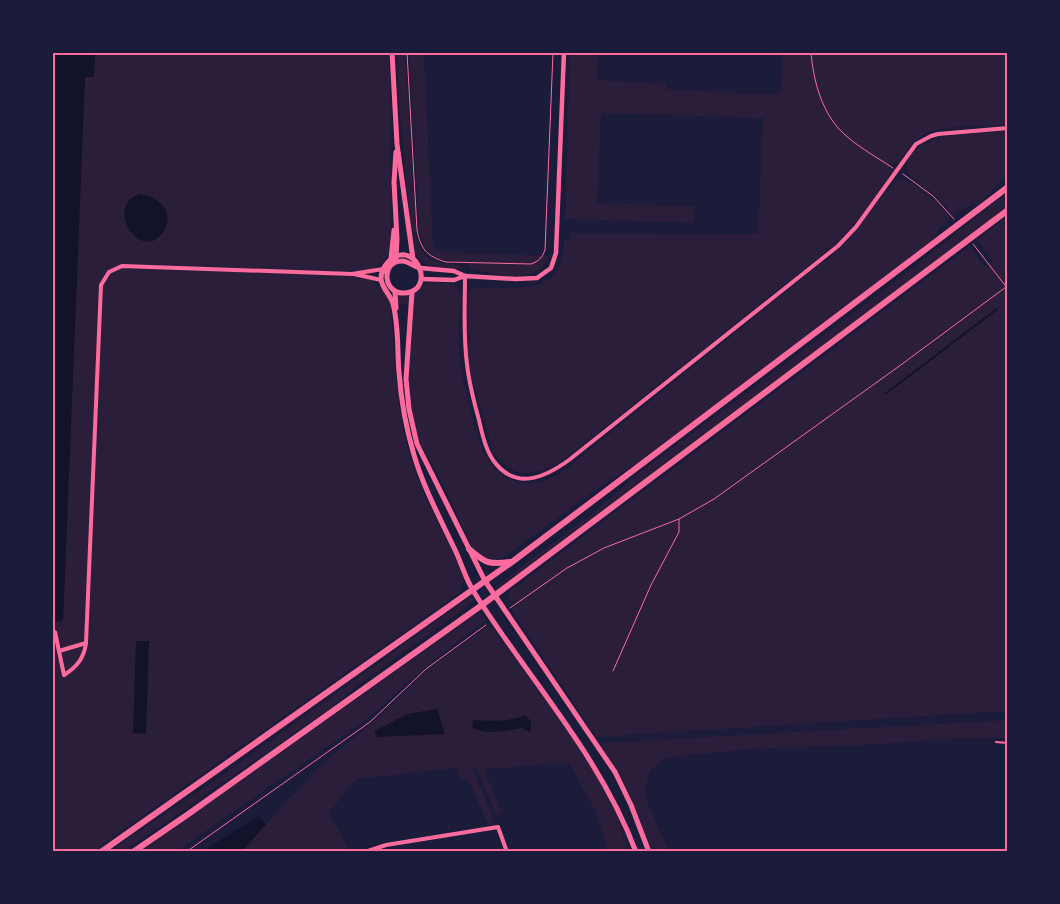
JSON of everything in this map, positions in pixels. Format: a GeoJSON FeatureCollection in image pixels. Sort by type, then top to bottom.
{"type":"FeatureCollection","features":[{"type":"Feature","properties":{"kind":"highway"},"geometry":{"type":"LineString","coordinates":[[101,852],[485,582],[1008,187]]}},
{"type":"Feature","properties":{"kind":"highway"},"geometry":{"type":"LineString","coordinates":[[133,852],[195,810],[482,605],[1008,210]]}},
{"type":"Feature","properties":{"kind":"highway"},"geometry":{"type":"LineString","coordinates":[[469,549],[484,562],[494,564],[512,562]]}},
{"type":"Feature","properties":{"kind":"main road"},"geometry":{"type":"LineString","coordinates":[[392,52],[397,144],[413,259],[420,268],[421,279],[410,295],[406,410]]}},
{"type":"Feature","properties":{"kind":"main road"},"geometry":{"type":"LineString","coordinates":[[384,281],[388,269],[396,256],[394,182],[397,144]]}},
{"type":"Feature","properties":{"kind":"main road"},"geometry":{"type":"LineString","coordinates":[[393,261],[395,219]]}},
{"type":"Feature","properties":{"kind":"main road"},"geometry":{"type":"LineString","coordinates":[[396,256],[403,255],[413,259]]}},
{"type":"Feature","properties":{"kind":"main road"},"geometry":{"type":"LineString","coordinates":[[420,268],[404,261],[393,261],[382,269],[384,287],[393,304],[395,313],[399,372],[417,466],[472,590],[589,757],[613,799],[636,852]]}},
{"type":"Feature","properties":{"kind":"main road"},"geometry":{"type":"LineString","coordinates":[[384,281],[395,292],[403,294],[412,292]]}},
{"type":"Feature","properties":{"kind":"main road"},"geometry":{"type":"LineString","coordinates":[[395,292],[397,303],[395,313]]}},
{"type":"Feature","properties":{"kind":"main road"},"geometry":{"type":"LineString","coordinates":[[409,425],[425,462],[485,582],[614,772],[631,805],[650,852]]}},
{"type":"Feature","properties":{"kind":"street"},"geometry":{"type":"LineString","coordinates":[[420,268],[454,271],[465,276],[516,279],[537,278],[551,268],[556,253],[564,52]]}},
{"type":"Feature","properties":{"kind":"street"},"geometry":{"type":"LineString","coordinates":[[465,276],[467,365],[485,444],[493,460],[506,473],[522,479],[540,477],[555,471],[838,246],[856,227],[916,144],[938,134],[1008,128]]}},
{"type":"Feature","properties":{"kind":"street"},"geometry":{"type":"LineString","coordinates":[[55,632],[64,675],[78,664],[84,654],[86,643],[101,285],[109,272],[122,266],[352,274],[384,281]]}},
{"type":"Feature","properties":{"kind":"street"},"geometry":{"type":"LineString","coordinates":[[352,274],[382,269]]}},
{"type":"Feature","properties":{"kind":"street"},"geometry":{"type":"LineString","coordinates":[[421,279],[454,280],[465,276]]}},
{"type":"Feature","properties":{"kind":"street"},"geometry":{"type":"LineString","coordinates":[[59,651],[86,643]]}},
{"type":"Feature","properties":{"kind":"street"},"geometry":{"type":"LineString","coordinates":[[365,852],[386,845],[498,827],[507,852]]}},
{"type":"Feature","properties":{"kind":"lane"},"geometry":{"type":"LineString","coordinates":[[996,742],[1008,742]]}},
{"type":"Feature","properties":{"kind":"path"},"geometry":{"type":"LineString","coordinates":[[408,52],[417,230],[420,242],[426,253],[435,259],[446,262],[531,264],[537,262],[543,256],[544,250],[553,52]]}},
{"type":"Feature","properties":{"kind":"path"},"geometry":{"type":"LineString","coordinates":[[812,52],[818,91],[833,120],[855,142],[897,170]]}},
{"type":"Feature","properties":{"kind":"path"},"geometry":{"type":"LineString","coordinates":[[505,611],[566,568],[604,548],[679,519],[714,499],[1007,288]]}},
{"type":"Feature","properties":{"kind":"path"},"geometry":{"type":"LineString","coordinates":[[613,670],[651,585],[679,532],[679,519]]}},
{"type":"Feature","properties":{"kind":"path"},"geometry":{"type":"LineString","coordinates":[[186,852],[370,722],[426,669],[492,620]]}},
{"type":"Feature","properties":{"kind":"shaded area"},"geometry":{"type":"Polygon","coordinates":[[[53,52],[95,53],[94,77],[85,77],[63,621],[52,622],[53,52]]]}},
{"type":"Feature","properties":{"kind":"shaded area"},"geometry":{"type":"Polygon","coordinates":[[[95,53],[388,53],[390,79],[391,246],[385,260],[373,268],[373,281],[387,296],[414,296],[422,286],[433,282],[456,286],[460,295],[468,295],[470,289],[475,287],[522,288],[535,286],[546,281],[555,272],[561,259],[564,240],[571,240],[571,233],[758,234],[763,118],[601,113],[597,203],[694,206],[693,223],[565,219],[570,53],[598,53],[597,80],[666,84],[666,89],[777,95],[781,92],[782,53],[1007,53],[1007,125],[946,128],[923,135],[908,149],[899,163],[889,166],[893,171],[872,201],[858,220],[832,247],[565,459],[536,472],[519,472],[510,468],[493,452],[471,375],[468,350],[468,306],[460,305],[459,343],[463,382],[479,442],[485,455],[497,470],[514,481],[532,483],[552,478],[562,472],[832,255],[852,236],[894,183],[899,180],[905,181],[920,188],[951,219],[939,228],[936,237],[898,267],[641,461],[607,482],[500,560],[492,561],[485,559],[472,547],[437,472],[420,445],[413,421],[410,401],[408,369],[411,304],[390,303],[397,388],[405,439],[423,491],[461,572],[463,583],[459,593],[93,851],[53,851],[52,640],[57,633],[54,622],[63,621],[85,76],[94,76],[95,53]]]}},
{"type":"Feature","properties":{"kind":"shaded area"},"geometry":{"type":"Polygon","coordinates":[[[397,53],[405,53],[417,242],[426,256],[431,259],[460,266],[463,269],[441,268],[428,265],[417,257],[413,250],[399,105],[397,53]]]}},
{"type":"Feature","properties":{"kind":"shaded area"},"geometry":{"type":"Polygon","coordinates":[[[409,53],[424,53],[433,247],[441,252],[550,256],[544,266],[535,272],[514,276],[469,269],[469,265],[464,262],[446,260],[434,256],[424,244],[419,231],[409,53]]]}},
{"type":"Feature","properties":{"kind":"shaded area"},"geometry":{"type":"Polygon","coordinates":[[[1007,130],[1007,176],[977,205],[965,207],[954,216],[936,196],[914,180],[908,172],[907,163],[910,156],[929,141],[955,134],[1007,130]]]}},
{"type":"Feature","properties":{"kind":"shaded area"},"geometry":{"type":"Polygon","coordinates":[[[1007,193],[1007,206],[992,218],[496,591],[493,590],[599,508],[640,472],[887,288],[1007,193]]]}},
{"type":"Feature","properties":{"kind":"shaded area"},"geometry":{"type":"Polygon","coordinates":[[[140,194],[158,201],[166,210],[167,216],[165,229],[156,239],[147,242],[138,238],[130,231],[125,221],[124,210],[129,201],[140,194]]]}},
{"type":"Feature","properties":{"kind":"shaded area"},"geometry":{"type":"Polygon","coordinates":[[[1007,217],[1007,711],[596,737],[511,609],[518,605],[514,600],[508,604],[509,590],[970,246],[984,267],[993,261],[977,240],[1007,217]]]}},
{"type":"Feature","properties":{"kind":"shaded area"},"geometry":{"type":"Polygon","coordinates":[[[470,597],[474,599],[468,606],[355,687],[331,708],[124,851],[110,851],[217,779],[470,597]]]}},
{"type":"Feature","properties":{"kind":"shaded area"},"geometry":{"type":"Polygon","coordinates":[[[480,612],[486,620],[436,658],[363,722],[177,851],[141,851],[480,612]]]}},
{"type":"Feature","properties":{"kind":"shaded area"},"geometry":{"type":"Polygon","coordinates":[[[490,625],[584,752],[616,811],[628,851],[608,851],[595,810],[569,763],[484,769],[502,812],[497,816],[476,767],[472,767],[494,820],[488,824],[469,781],[459,778],[457,768],[356,779],[329,813],[350,851],[242,852],[320,766],[373,722],[431,667],[490,625]]]}},
{"type":"Feature","properties":{"kind":"shaded area"},"geometry":{"type":"Polygon","coordinates":[[[136,641],[149,641],[146,734],[133,733],[136,641]]]}},
{"type":"Feature","properties":{"kind":"shaded area"},"geometry":{"type":"Polygon","coordinates":[[[437,709],[445,734],[376,737],[375,731],[407,714],[437,709]]]}},
{"type":"Feature","properties":{"kind":"shaded area"},"geometry":{"type":"Polygon","coordinates":[[[526,715],[531,722],[531,730],[529,732],[522,728],[490,732],[472,728],[473,720],[506,720],[526,715]]]}},
{"type":"Feature","properties":{"kind":"shaded area"},"geometry":{"type":"Polygon","coordinates":[[[1007,720],[1007,738],[749,749],[666,758],[650,771],[645,789],[648,804],[669,851],[652,851],[629,794],[600,743],[1007,720]]]}},
{"type":"Feature","properties":{"kind":"shaded area"},"geometry":{"type":"Polygon","coordinates":[[[259,816],[266,824],[242,851],[203,851],[259,816]]]}},
{"type":"Feature","properties":{"kind":"waterway"},"geometry":{"type":"LineString","coordinates":[[885,394],[997,309]]}}]}
